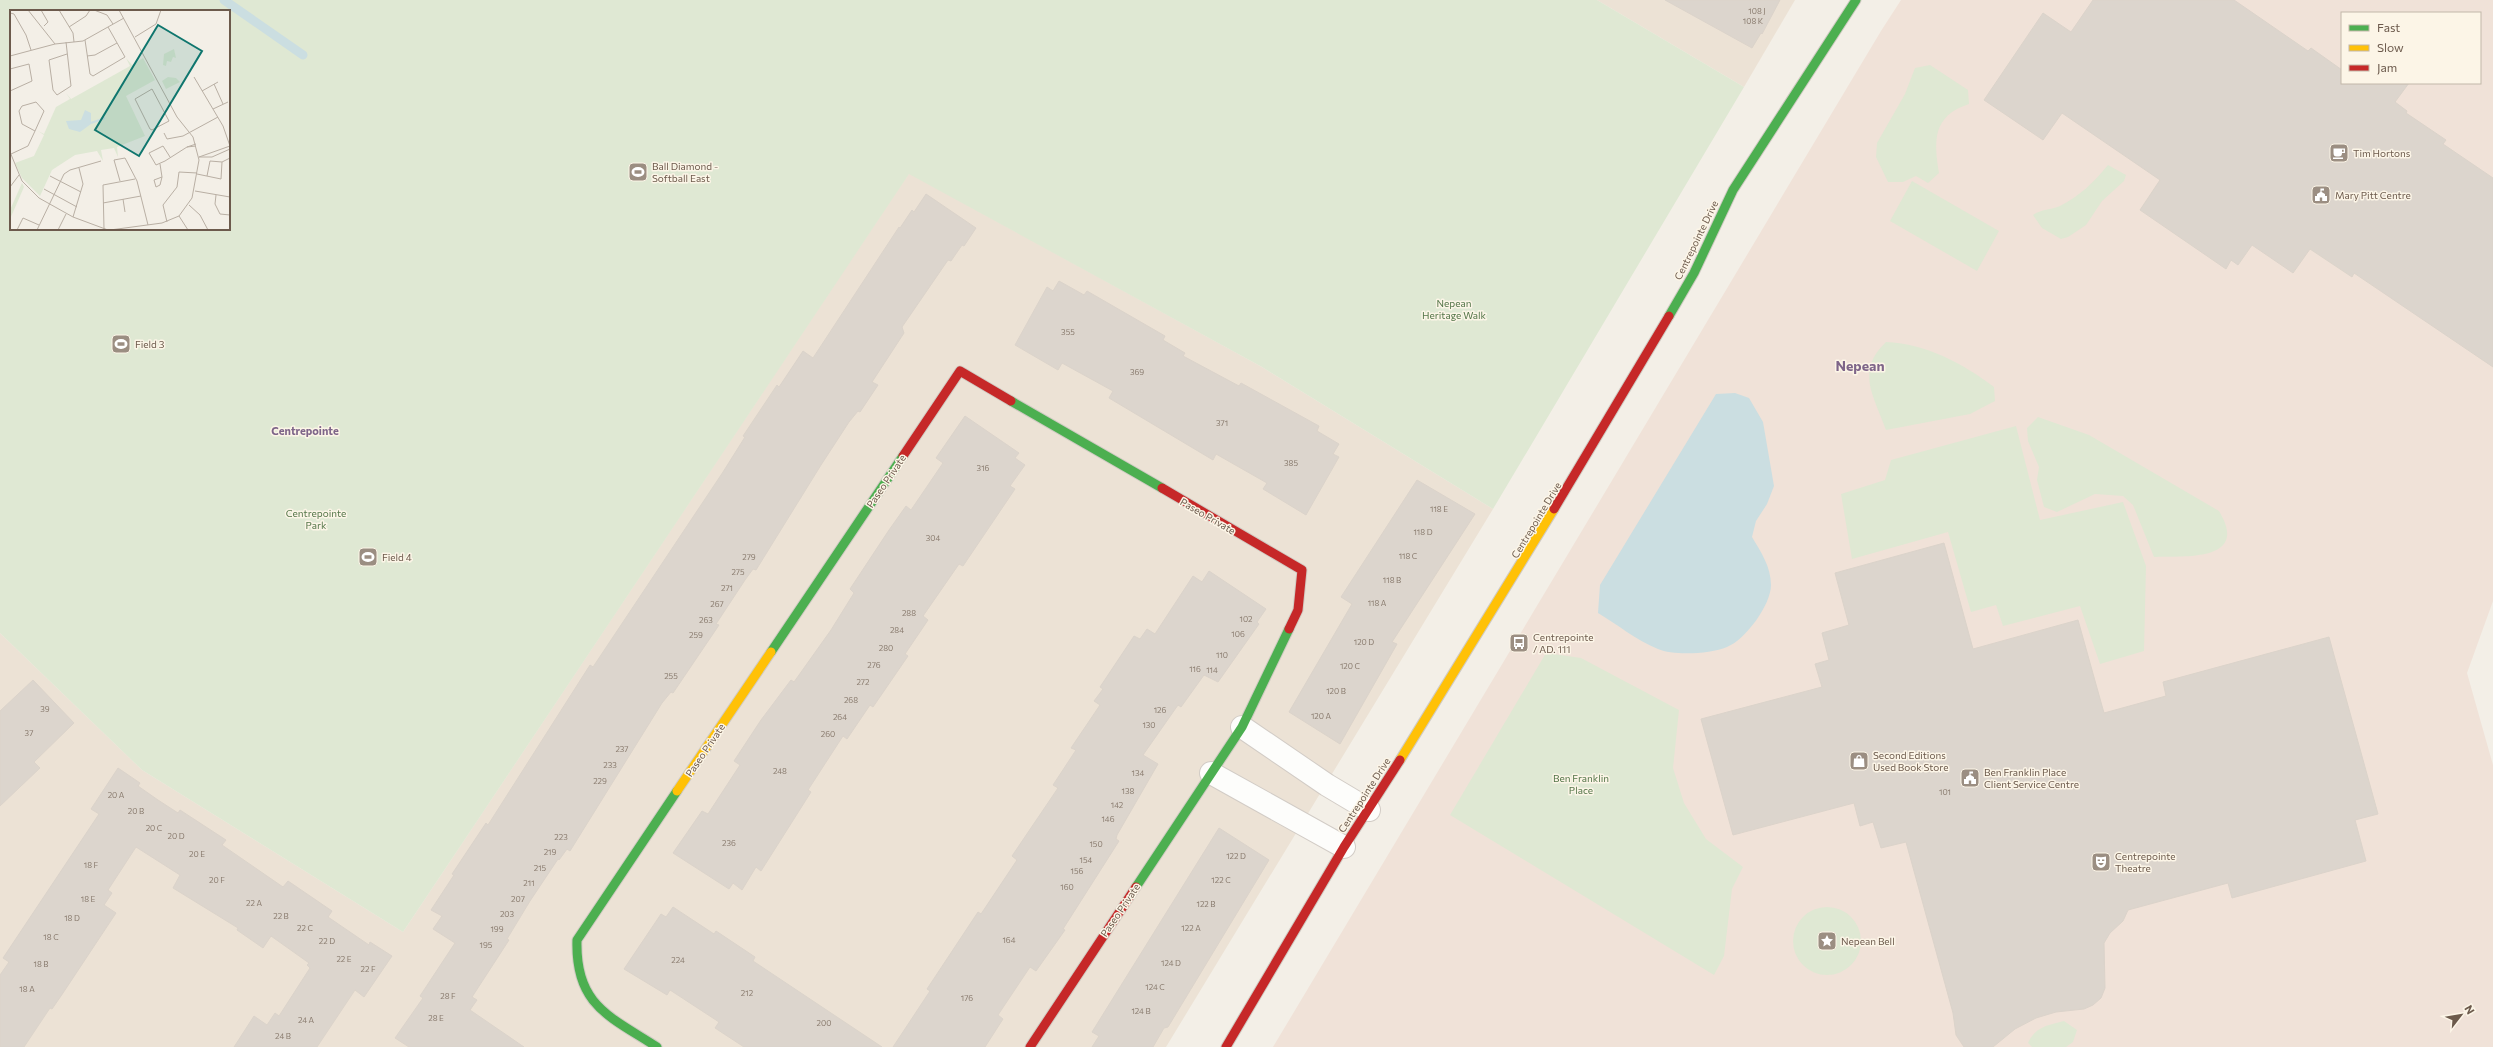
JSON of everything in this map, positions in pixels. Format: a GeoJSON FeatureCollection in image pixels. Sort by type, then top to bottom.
{"type":"FeatureCollection","features":[{"type":"Feature","properties":{"kind":"street","name":"Centrepointe Drive"},"geometry":{"type":"LineString","coordinates":[[1226,1047],[1344,847],[1369,810],[1586,458],[1694,273],[1733,190],[1856,0]]}},
{"type":"Feature","properties":{"kind":"street","name":"Paseo Private"},"geometry":{"type":"LineString","coordinates":[[657,1047],[590,1001],[581,985],[577,968],[577,940],[960,371],[1302,570],[1298,610],[1242,727],[1030,1047]]}},
{"type":"Feature","properties":{"kind":"street"},"geometry":{"type":"LineString","coordinates":[[1242,727],[1327,785],[1369,810]]}},
{"type":"Feature","properties":{"kind":"street"},"geometry":{"type":"LineString","coordinates":[[1211,773],[1344,847]]}},
{"type":"Feature","properties":{"kind":"shaded area"},"geometry":{"type":"Polygon","coordinates":[[[1597,0],[1795,0],[1744,87],[1597,0]]]}},
{"type":"Feature","properties":{"kind":"shaded area"},"geometry":{"type":"Polygon","coordinates":[[[1901,0],[2493,0],[2493,601],[2467,673],[2493,765],[2493,1047],[1273,1047],[1881,31],[1901,0]]]}},
{"type":"Feature","properties":{"kind":"shaded area"},"geometry":{"type":"Polygon","coordinates":[[[909,173],[1262,367],[1493,509],[1166,1047],[0,1047],[0,633],[142,770],[403,932],[909,173]]]}},
{"type":"Feature","properties":{"kind":"shaded area"},"geometry":{"type":"Polygon","coordinates":[[[1735,393],[1749,398],[1763,422],[1774,486],[1767,504],[1756,521],[1752,537],[1762,554],[1771,578],[1770,593],[1762,612],[1749,630],[1727,647],[1702,653],[1673,653],[1658,649],[1642,642],[1598,613],[1600,585],[1716,394],[1735,393]]]}},
{"type":"Feature","properties":{"kind":"green space","name":"Centrepointe Park"},"geometry":{"type":"Polygon","coordinates":[[[0,0],[1597,0],[1744,87],[1493,509],[1262,367],[909,174],[403,932],[142,770],[0,633],[0,0]]]}},
{"type":"Feature","properties":{"kind":"green space"},"geometry":{"type":"Polygon","coordinates":[[[1930,65],[1968,90],[1969,104],[1948,115],[1938,131],[1936,150],[1939,173],[1928,183],[1916,176],[1903,182],[1888,182],[1876,157],[1877,143],[1905,94],[1915,68],[1930,65]]]}},
{"type":"Feature","properties":{"kind":"green space"},"geometry":{"type":"Polygon","coordinates":[[[2108,165],[2126,175],[2124,181],[2102,201],[2086,225],[2068,237],[2061,239],[2042,228],[2033,215],[2060,206],[2074,198],[2092,183],[2108,165]]]}},
{"type":"Feature","properties":{"kind":"green space"},"geometry":{"type":"Polygon","coordinates":[[[1912,181],[1999,231],[1977,271],[1890,221],[1912,181]]]}},
{"type":"Feature","properties":{"kind":"green space"},"geometry":{"type":"Polygon","coordinates":[[[1886,342],[1916,346],[1957,363],[1994,387],[1995,401],[1970,414],[1886,430],[1873,395],[1869,374],[1871,363],[1886,342]]]}},
{"type":"Feature","properties":{"kind":"green space"},"geometry":{"type":"Polygon","coordinates":[[[2038,417],[2089,435],[2219,511],[2226,528],[2226,540],[2220,548],[2210,553],[2182,557],[2154,557],[2133,505],[2123,496],[2095,494],[2057,512],[2044,507],[2037,480],[2039,467],[2028,441],[2027,428],[2038,417]]]}},
{"type":"Feature","properties":{"kind":"green space"},"geometry":{"type":"Polygon","coordinates":[[[2016,426],[2040,520],[2123,502],[2146,566],[2144,651],[2100,664],[2080,606],[2003,626],[1996,605],[1971,612],[1948,532],[1852,559],[1841,494],[1885,480],[1891,460],[2016,426]]]}},
{"type":"Feature","properties":{"kind":"green space","name":"Ben Franklin Place"},"geometry":{"type":"Polygon","coordinates":[[[1546,653],[1581,658],[1679,710],[1673,768],[1684,803],[1706,839],[1743,867],[1732,889],[1724,956],[1714,975],[1450,815],[1546,653]]]}},
{"type":"Feature","properties":{"kind":"green space"},"geometry":{"type":"Polygon","coordinates":[[[1827,907],[1840,909],[1851,917],[1859,928],[1861,941],[1859,954],[1851,965],[1840,973],[1827,975],[1814,973],[1803,965],[1795,954],[1793,941],[1795,928],[1803,917],[1814,909],[1827,907]]]}},
{"type":"Feature","properties":{"kind":"green space"},"geometry":{"type":"Polygon","coordinates":[[[2064,1021],[2077,1030],[2073,1042],[2066,1047],[2032,1047],[2028,1043],[2034,1033],[2038,1030],[2064,1021]]]}},
{"type":"Feature","properties":{"kind":"building"},"geometry":{"type":"Polygon","coordinates":[[[1665,0],[1780,0],[1762,34],[1761,33],[1752,48],[1665,0]]]}},
{"type":"Feature","properties":{"kind":"building","name":"Mary Pitt Centre"},"geometry":{"type":"Polygon","coordinates":[[[2093,0],[2234,0],[2308,51],[2311,48],[2341,69],[2341,84],[2408,84],[2395,102],[2407,111],[2406,113],[2446,140],[2443,144],[2493,178],[2493,367],[2354,273],[2352,277],[2310,249],[2293,273],[2252,245],[2238,265],[2231,260],[2226,269],[2140,210],[2160,180],[2062,113],[2043,140],[1984,100],[2043,13],[2071,32],[2093,0]]]}},
{"type":"Feature","properties":{"kind":"building"},"geometry":{"type":"Polygon","coordinates":[[[926,194],[976,228],[964,246],[962,245],[951,261],[948,260],[902,327],[904,333],[872,382],[878,385],[860,412],[858,411],[849,422],[756,570],[753,569],[745,580],[716,624],[719,625],[673,693],[671,692],[662,703],[570,851],[567,849],[559,860],[558,859],[530,901],[507,939],[509,940],[472,997],[477,1000],[470,1010],[524,1047],[409,1047],[395,1038],[423,998],[420,996],[455,943],[433,929],[442,916],[431,910],[454,875],[452,874],[486,823],[488,825],[590,665],[593,667],[723,472],[745,437],[743,436],[777,385],[779,387],[803,351],[813,358],[899,227],[900,228],[912,210],[914,212],[926,194]]]}},
{"type":"Feature","properties":{"kind":"building"},"geometry":{"type":"Polygon","coordinates":[[[1059,281],[1084,295],[1087,291],[1165,336],[1163,340],[1185,353],[1183,356],[1239,386],[1241,383],[1319,426],[1317,431],[1339,444],[1333,454],[1339,457],[1306,515],[1263,489],[1267,483],[1216,454],[1213,460],[1109,398],[1113,391],[1062,363],[1058,370],[1015,345],[1047,287],[1053,291],[1059,281]]]}},
{"type":"Feature","properties":{"kind":"building"},"geometry":{"type":"Polygon","coordinates":[[[965,416],[1019,453],[1015,458],[1025,465],[1010,486],[1015,489],[963,566],[959,564],[923,616],[928,620],[905,654],[908,656],[873,707],[870,705],[847,739],[843,736],[808,790],[811,792],[761,871],[756,867],[742,890],[733,883],[729,889],[673,853],[702,811],[708,814],[740,765],[734,761],[761,720],[791,680],[794,682],[831,630],[854,593],[850,589],[889,530],[906,506],[911,510],[943,463],[936,458],[965,416]]]}},
{"type":"Feature","properties":{"kind":"building"},"geometry":{"type":"Polygon","coordinates":[[[1417,480],[1475,514],[1392,642],[1397,644],[1340,744],[1289,712],[1352,604],[1341,597],[1417,480]]]}},
{"type":"Feature","properties":{"kind":"building","name":"Ben Franklin Place Client Service Centre"},"geometry":{"type":"Polygon","coordinates":[[[1944,543],[1973,649],[2078,620],[2104,713],[2166,696],[2163,682],[2329,637],[2378,814],[2355,820],[2366,861],[2232,898],[2228,883],[2128,910],[2123,921],[2110,933],[2104,943],[2105,988],[2101,998],[2093,1005],[2084,1009],[2056,1012],[2036,1018],[2015,1029],[1993,1047],[1964,1047],[1956,1035],[1953,1013],[1906,842],[1881,848],[1873,822],[1860,826],[1854,803],[1733,835],[1701,719],[1822,687],[1815,664],[1829,660],[1822,633],[1849,625],[1835,573],[1944,543]]]}},
{"type":"Feature","properties":{"kind":"building"},"geometry":{"type":"Polygon","coordinates":[[[1209,571],[1266,609],[1257,622],[1259,624],[1218,682],[1204,675],[1181,707],[1178,705],[1143,755],[1158,764],[1117,835],[1116,839],[1119,841],[1063,929],[1065,930],[1036,971],[1030,967],[998,1015],[1003,1019],[985,1047],[893,1047],[930,991],[927,989],[978,912],[981,914],[1017,860],[1012,856],[1058,788],[1053,785],[1076,750],[1071,748],[1100,705],[1094,701],[1103,689],[1100,687],[1134,636],[1140,639],[1147,629],[1155,634],[1193,576],[1202,582],[1209,571]]]}},
{"type":"Feature","properties":{"kind":"building"},"geometry":{"type":"Polygon","coordinates":[[[33,680],[74,723],[34,762],[40,768],[0,806],[0,711],[33,680]]]}},
{"type":"Feature","properties":{"kind":"building"},"geometry":{"type":"Polygon","coordinates":[[[118,768],[140,783],[138,786],[158,800],[178,813],[180,810],[226,840],[222,845],[283,887],[288,881],[332,911],[328,917],[369,945],[370,942],[392,956],[364,997],[355,990],[317,1047],[234,1047],[254,1016],[267,1025],[275,1013],[279,1016],[310,968],[307,965],[309,963],[271,936],[263,948],[237,930],[238,928],[173,888],[180,875],[136,847],[108,890],[112,893],[104,905],[116,913],[63,993],[52,1009],[50,1008],[24,1047],[0,1047],[0,975],[9,962],[3,958],[99,814],[91,809],[118,768]]]}},
{"type":"Feature","properties":{"kind":"building"},"geometry":{"type":"Polygon","coordinates":[[[1219,828],[1269,860],[1168,1027],[1164,1028],[1153,1047],[1092,1047],[1099,1036],[1092,1032],[1219,828]]]}},
{"type":"Feature","properties":{"kind":"building"},"geometry":{"type":"Polygon","coordinates":[[[673,907],[714,934],[716,931],[755,957],[753,961],[882,1047],[744,1047],[715,1028],[719,1022],[670,990],[667,995],[624,969],[661,914],[666,917],[673,907]]]}},
{"type":"Feature","properties":{"kind":"waterway"},"geometry":{"type":"LineString","coordinates":[[224,0],[303,55]]}},
{"type":"Feature","properties":{"kind":"traffic: fast"},"geometry":{"type":"LineString","coordinates":[[1669,316],[1694,273],[1733,190],[1856,0]]}},
{"type":"Feature","properties":{"kind":"traffic: fast"},"geometry":{"type":"LineString","coordinates":[[1011,401],[1162,488]]}},
{"type":"Feature","properties":{"kind":"traffic: fast"},"geometry":{"type":"LineString","coordinates":[[771,652],[903,456]]}},
{"type":"Feature","properties":{"kind":"traffic: fast"},"geometry":{"type":"LineString","coordinates":[[1136,887],[1242,727],[1289,629]]}},
{"type":"Feature","properties":{"kind":"traffic: fast"},"geometry":{"type":"LineString","coordinates":[[657,1047],[610,1017],[598,1006],[589,994],[582,980],[578,962],[577,940],[677,791]]}},
{"type":"Feature","properties":{"kind":"traffic: slow"},"geometry":{"type":"LineString","coordinates":[[1400,760],[1554,509]]}},
{"type":"Feature","properties":{"kind":"traffic: slow"},"geometry":{"type":"LineString","coordinates":[[677,791],[771,652]]}},
{"type":"Feature","properties":{"kind":"traffic: jam"},"geometry":{"type":"LineString","coordinates":[[1554,509],[1669,316]]}},
{"type":"Feature","properties":{"kind":"traffic: jam"},"geometry":{"type":"LineString","coordinates":[[903,456],[960,371],[1011,401]]}},
{"type":"Feature","properties":{"kind":"traffic: jam"},"geometry":{"type":"LineString","coordinates":[[1162,488],[1302,570],[1298,610],[1289,629]]}},
{"type":"Feature","properties":{"kind":"traffic: jam"},"geometry":{"type":"LineString","coordinates":[[1226,1047],[1344,847],[1400,760]]}},
{"type":"Feature","properties":{"kind":"traffic: jam"},"geometry":{"type":"LineString","coordinates":[[1030,1047],[1136,887]]}},
{"type":"Feature","properties":{"kind":"place","name":"Tim Hortons"},"geometry":{"type":"Point","coordinates":[2339,153]}},
{"type":"Feature","properties":{"kind":"place","name":"Ball Diamond - Softball East"},"geometry":{"type":"Point","coordinates":[638,172]}},
{"type":"Feature","properties":{"kind":"place","name":"Mary Pitt Centre"},"geometry":{"type":"Point","coordinates":[2321,195]}},
{"type":"Feature","properties":{"kind":"place","name":"Field 3"},"geometry":{"type":"Point","coordinates":[121,344]}},
{"type":"Feature","properties":{"kind":"place","name":"Field 4"},"geometry":{"type":"Point","coordinates":[368,557]}},
{"type":"Feature","properties":{"kind":"place","name":"Centrepointe / AD. 111"},"geometry":{"type":"Point","coordinates":[1519,643]}},
{"type":"Feature","properties":{"kind":"place","name":"Second Editions Used Book Store"},"geometry":{"type":"Point","coordinates":[1859,761]}},
{"type":"Feature","properties":{"kind":"place","name":"Ben Franklin Place Client Service Centre"},"geometry":{"type":"Point","coordinates":[1970,778]}},
{"type":"Feature","properties":{"kind":"place","name":"Centrepointe Theatre"},"geometry":{"type":"Point","coordinates":[2101,862]}},
{"type":"Feature","properties":{"kind":"place","name":"Nepean Bell"},"geometry":{"type":"Point","coordinates":[1827,941]}},
{"type":"Feature","properties":{"kind":"district","name":"Nepean"},"geometry":{"type":"Point","coordinates":[1860,365]}},
{"type":"Feature","properties":{"kind":"district","name":"Centrepointe"},"geometry":{"type":"Point","coordinates":[305,430]}},
{"type":"Feature","properties":{"kind":"park label","name":"Nepean Heritage Walk"},"geometry":{"type":"Point","coordinates":[1454,308]}}]}
